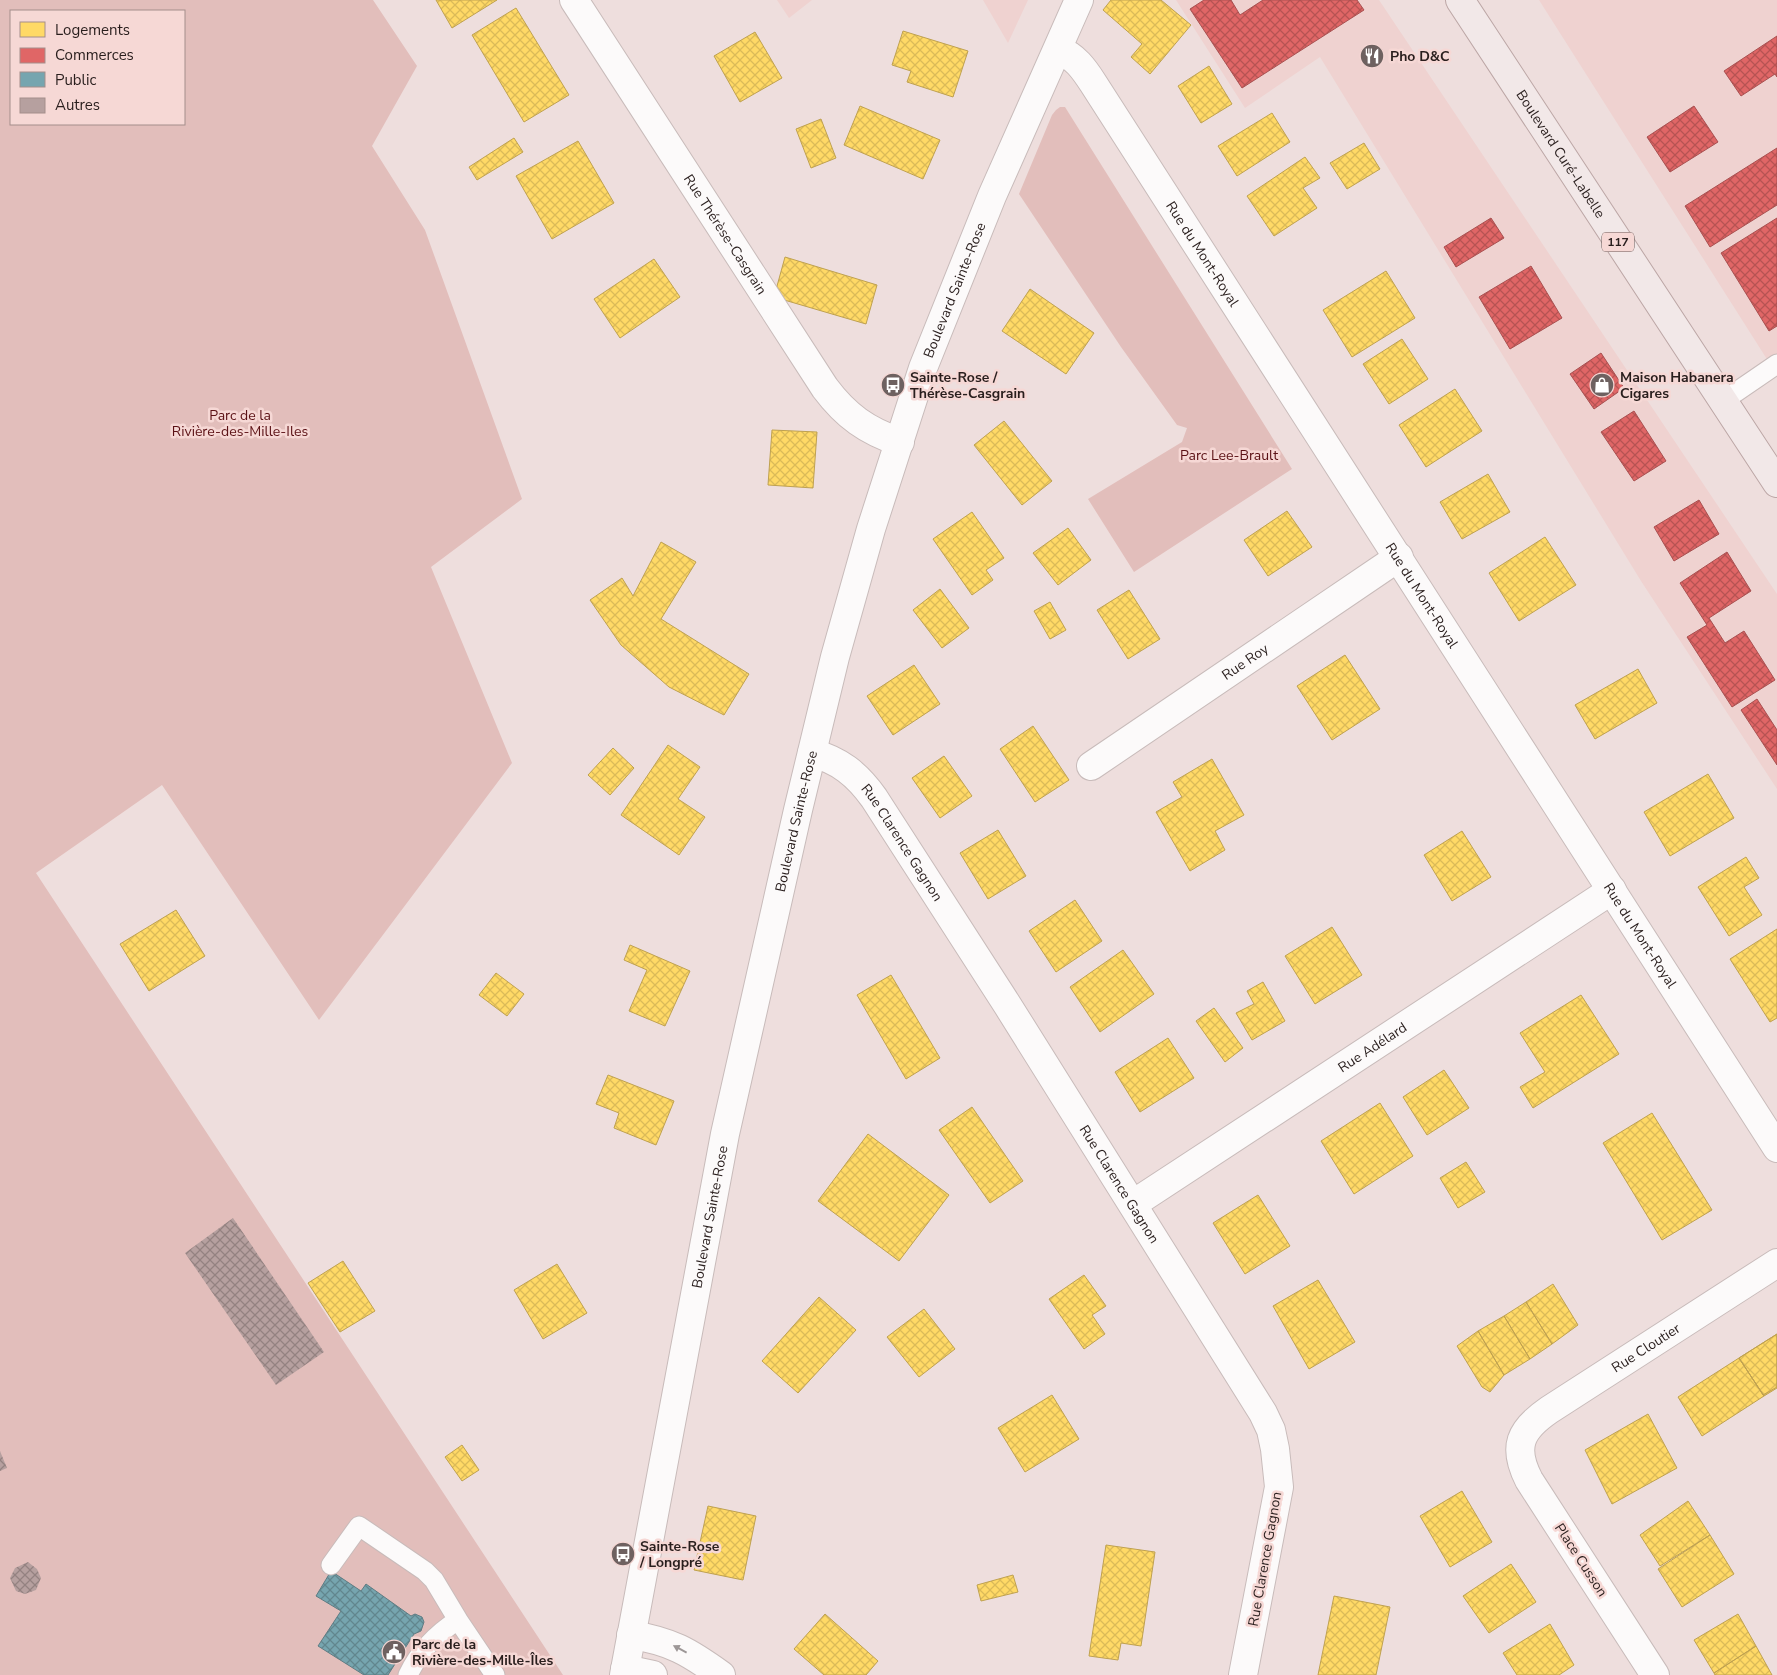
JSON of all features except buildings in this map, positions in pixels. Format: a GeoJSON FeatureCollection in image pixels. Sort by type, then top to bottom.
{"type":"FeatureCollection","features":[{"type":"Feature","properties":{"kind":"main road","name":"Boulevard Curé-Labelle"},"geometry":{"type":"LineString","coordinates":[[1460,0],[1777,483]]}},
{"type":"Feature","properties":{"kind":"street","name":"Rue Thérèse-Casgrain"},"geometry":{"type":"LineString","coordinates":[[574,0],[825,388],[837,404],[866,427],[900,442]]}},
{"type":"Feature","properties":{"kind":"street","name":"Boulevard Sainte-Rose"},"geometry":{"type":"LineString","coordinates":[[624,1672],[725,1134],[812,752],[860,564],[923,368],[981,221],[1024,121],[1080,0]]}},
{"type":"Feature","properties":{"kind":"street","name":"Rue du Mont-Royal"},"geometry":{"type":"LineString","coordinates":[[1058,50],[1067,53],[1089,76],[1777,1148]]}},
{"type":"Feature","properties":{"kind":"street","name":"Rue Roy"},"geometry":{"type":"LineString","coordinates":[[1091,766],[1398,557]]}},
{"type":"Feature","properties":{"kind":"street","name":"Rue Clarence Gagnon"},"geometry":{"type":"LineString","coordinates":[[812,752],[845,766],[866,787],[914,859],[1133,1204],[1253,1395],[1271,1430],[1279,1487],[1243,1675]]}},
{"type":"Feature","properties":{"kind":"street","name":"Rue Adélard"},"geometry":{"type":"LineString","coordinates":[[1133,1204],[1612,890]]}},
{"type":"Feature","properties":{"kind":"street","name":"Rue Cloutier"},"geometry":{"type":"LineString","coordinates":[[1521,1440],[1531,1424],[1549,1410],[1777,1262]]}},
{"type":"Feature","properties":{"kind":"street","name":"Place Cusson"},"geometry":{"type":"LineString","coordinates":[[1521,1440],[1520,1460],[1529,1480],[1655,1675]]}},
{"type":"Feature","properties":{"kind":"street"},"geometry":{"type":"LineString","coordinates":[[631,1635],[659,1640],[676,1646],[721,1675]]}},
{"type":"Feature","properties":{"kind":"street"},"geometry":{"type":"LineString","coordinates":[[624,1672],[654,1675]]}},
{"type":"Feature","properties":{"kind":"lane"},"geometry":{"type":"LineString","coordinates":[[1723,401],[1777,364]]}},
{"type":"Feature","properties":{"kind":"lane"},"geometry":{"type":"LineString","coordinates":[[331,1565],[359,1526],[434,1580],[495,1675]]}},
{"type":"Feature","properties":{"kind":"lane"},"geometry":{"type":"LineString","coordinates":[[408,1675],[423,1650],[458,1620]]}},
{"type":"Feature","properties":{"kind":"shaded area"},"geometry":{"type":"Polygon","coordinates":[[[777,0],[812,0],[789,18],[777,0]]]}},
{"type":"Feature","properties":{"kind":"shaded area"},"geometry":{"type":"Polygon","coordinates":[[[983,0],[1028,0],[1008,43],[983,0]]]}},
{"type":"Feature","properties":{"kind":"shaded area"},"geometry":{"type":"Polygon","coordinates":[[[1176,0],[1379,0],[1777,594],[1777,789],[1641,581],[1320,57],[1245,108],[1176,0]]]}},
{"type":"Feature","properties":{"kind":"shaded area"},"geometry":{"type":"Polygon","coordinates":[[[1539,0],[1777,0],[1777,375],[1539,0]]]}},
{"type":"Feature","properties":{"kind":"green space","name":"Parc de la Rivière-des-Mille-Iles"},"geometry":{"type":"Polygon","coordinates":[[[0,0],[373,0],[417,66],[372,146],[425,230],[522,499],[431,567],[512,763],[319,1020],[162,785],[36,873],[563,1675],[0,1675],[0,0]]]}},
{"type":"Feature","properties":{"kind":"green space","name":"Parc Lee-Brault"},"geometry":{"type":"Polygon","coordinates":[[[1060,107],[1065,107],[1292,469],[1134,572],[1088,499],[1182,442],[1187,428],[1177,425],[1121,347],[1019,194],[1052,115],[1060,107]]]}},
{"type":"Feature","properties":{"kind":"place","name":"Pho D&C"},"geometry":{"type":"Point","coordinates":[1372,56]}},
{"type":"Feature","properties":{"kind":"place","name":"Sainte-Rose / Thérèse-Casgrain"},"geometry":{"type":"Point","coordinates":[893,385]}},
{"type":"Feature","properties":{"kind":"place","name":"Maison Habanera Cigares"},"geometry":{"type":"Point","coordinates":[1602,385]}},
{"type":"Feature","properties":{"kind":"place","name":"Sainte-Rose / Longpré"},"geometry":{"type":"Point","coordinates":[623,1554]}},
{"type":"Feature","properties":{"kind":"place","name":"Parc de la Rivière-des-Mille-Îles"},"geometry":{"type":"Point","coordinates":[394,1652]}}]}
